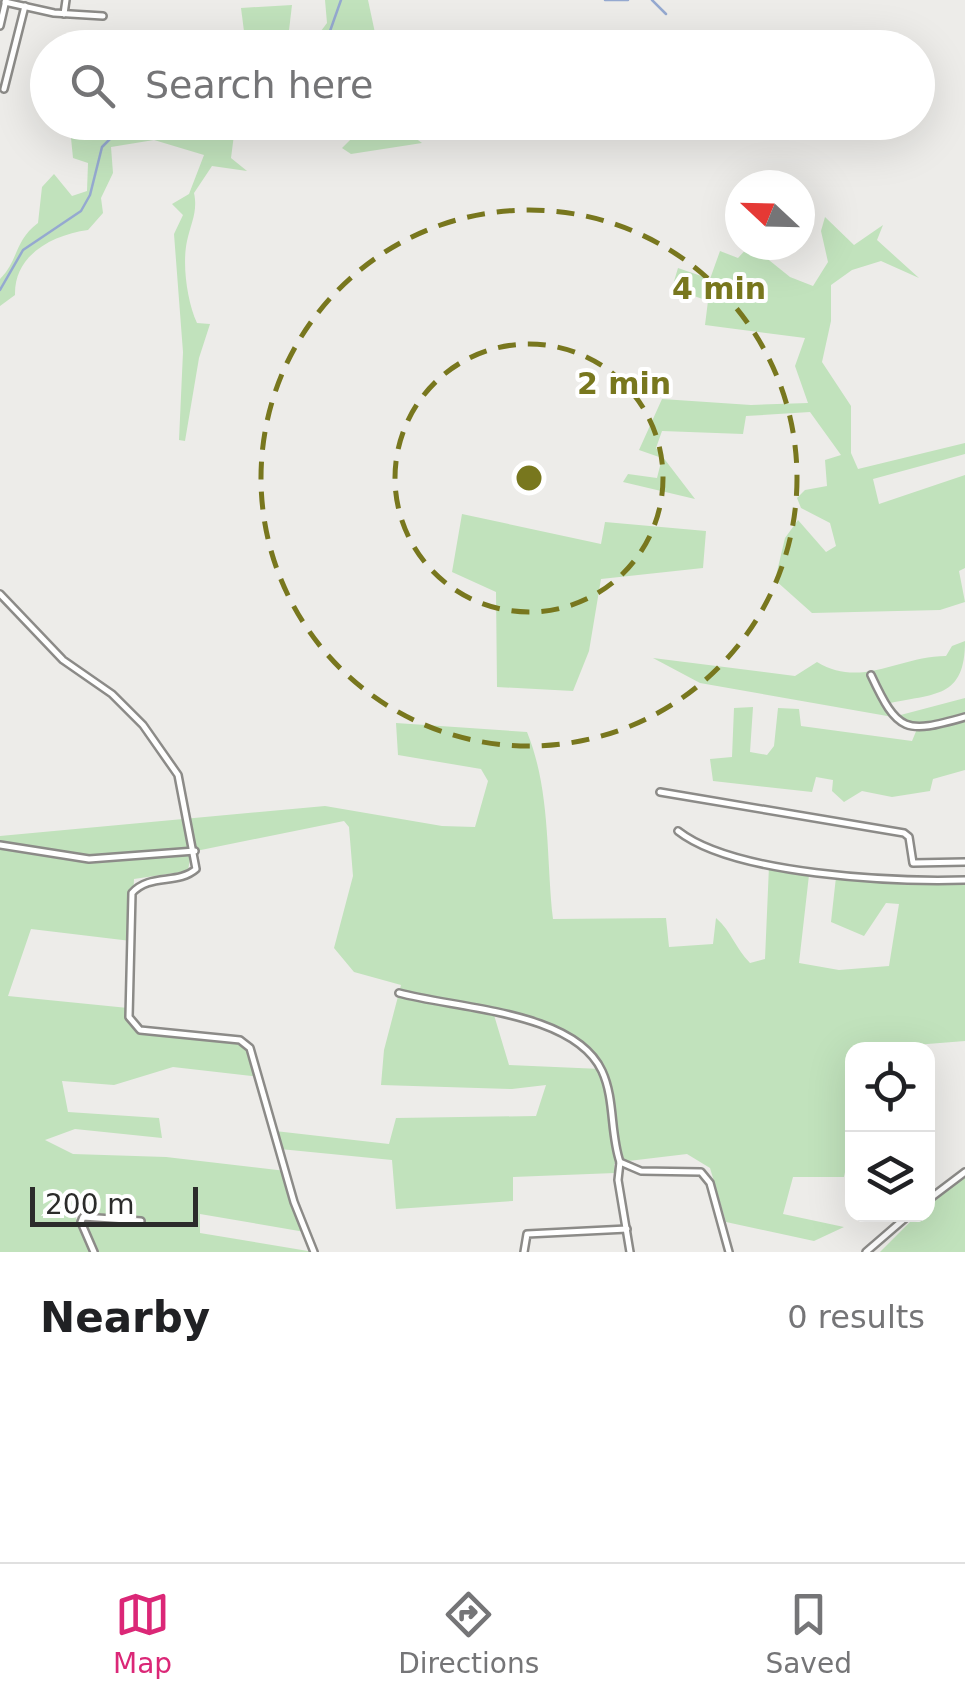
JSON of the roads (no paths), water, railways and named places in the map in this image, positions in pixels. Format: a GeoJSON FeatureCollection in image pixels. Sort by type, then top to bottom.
{"type":"FeatureCollection","features":[{"type":"Feature","properties":{"kind":"street"},"geometry":{"type":"LineString","coordinates":[[64,14],[66,0]]}},
{"type":"Feature","properties":{"kind":"street"},"geometry":{"type":"LineString","coordinates":[[0,26],[6,1],[64,14],[103,16]]}},
{"type":"Feature","properties":{"kind":"street"},"geometry":{"type":"LineString","coordinates":[[4,88],[25,6]]}},
{"type":"Feature","properties":{"kind":"street"},"geometry":{"type":"LineString","coordinates":[[0,594],[63,660],[112,694],[143,725],[178,775],[197,864],[192,874],[148,880],[130,896],[129,1017],[140,1030],[240,1040],[253,1053],[294,1202],[314,1252]]}},
{"type":"Feature","properties":{"kind":"street"},"geometry":{"type":"LineString","coordinates":[[871,675],[888,710],[903,725],[931,728],[965,717]]}},
{"type":"Feature","properties":{"kind":"street"},"geometry":{"type":"LineString","coordinates":[[660,792],[904,833],[914,863],[965,862]]}},
{"type":"Feature","properties":{"kind":"street"},"geometry":{"type":"LineString","coordinates":[[678,831],[702,846],[790,869],[900,882],[965,880]]}},
{"type":"Feature","properties":{"kind":"street"},"geometry":{"type":"LineString","coordinates":[[0,845],[89,859],[195,851]]}},
{"type":"Feature","properties":{"kind":"street"},"geometry":{"type":"LineString","coordinates":[[399,993],[540,1023],[580,1041],[605,1078],[630,1252]]}},
{"type":"Feature","properties":{"kind":"street"},"geometry":{"type":"LineString","coordinates":[[620,1162],[640,1171],[692,1169],[710,1183],[730,1252]]}},
{"type":"Feature","properties":{"kind":"street"},"geometry":{"type":"LineString","coordinates":[[935,1195],[965,1172]]}},
{"type":"Feature","properties":{"kind":"street"},"geometry":{"type":"LineString","coordinates":[[94,1252],[82,1225],[83,1217],[141,1221]]}},
{"type":"Feature","properties":{"kind":"street"},"geometry":{"type":"LineString","coordinates":[[866,1252],[901,1222]]}},
{"type":"Feature","properties":{"kind":"street"},"geometry":{"type":"LineString","coordinates":[[524,1252],[527,1234],[627,1229]]}},
{"type":"Feature","properties":{"kind":"waterway"},"geometry":{"type":"LineString","coordinates":[[330,30],[341,0]]}},
{"type":"Feature","properties":{"kind":"waterway"},"geometry":{"type":"LineString","coordinates":[[605,0],[628,0]]}},
{"type":"Feature","properties":{"kind":"waterway"},"geometry":{"type":"LineString","coordinates":[[652,0],[666,14]]}},
{"type":"Feature","properties":{"kind":"waterway"},"geometry":{"type":"LineString","coordinates":[[0,290],[23,250],[81,211],[90,195],[102,147],[109,140]]}}]}
